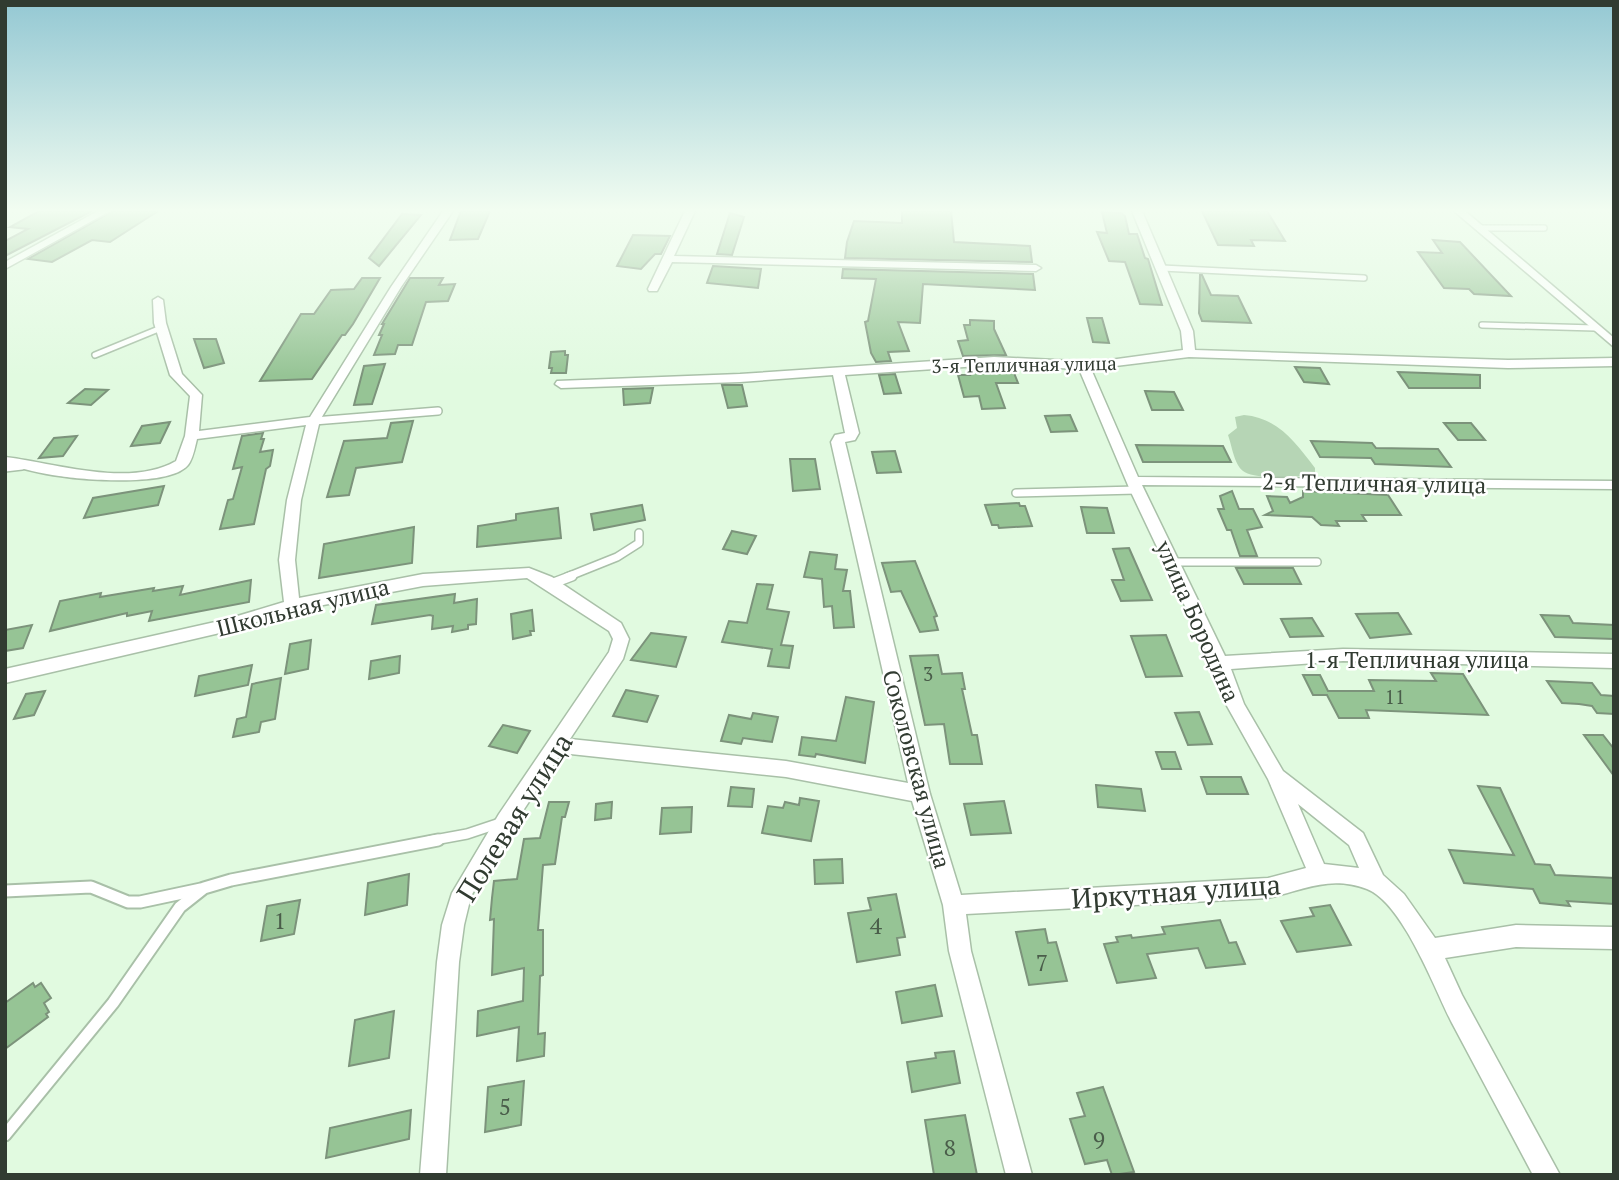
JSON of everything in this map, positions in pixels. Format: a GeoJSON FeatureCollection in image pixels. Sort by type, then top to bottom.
{"type":"FeatureCollection","features":[{"type":"Feature","properties":{"kind":"street"},"geometry":{"type":"LineString","coordinates":[[292,605],[287,560],[294,500],[314,420],[411,266]]}},
{"type":"Feature","properties":{"kind":"street"},"geometry":{"type":"LineString","coordinates":[[653,289],[664,266]]}},
{"type":"Feature","properties":{"kind":"street"},"geometry":{"type":"LineString","coordinates":[[957,266],[1036,268]]}},
{"type":"Feature","properties":{"kind":"street"},"geometry":{"type":"LineString","coordinates":[[1524,266],[1614,344]]}},
{"type":"Feature","properties":{"kind":"street"},"geometry":{"type":"LineString","coordinates":[[1162,268],[1187,331],[1189,353]]}},
{"type":"Feature","properties":{"kind":"street"},"geometry":{"type":"LineString","coordinates":[[5,461],[55,471],[99,475],[167,472],[182,463],[192,436],[196,395],[176,374],[161,328],[158,300]]}},
{"type":"Feature","properties":{"kind":"street","name":"3-я Тепличная улица"},"geometry":{"type":"LineString","coordinates":[[561,384],[740,378],[993,362],[1084,366],[1189,353],[1497,363],[1614,362]]}},
{"type":"Feature","properties":{"kind":"street","name":"улица Бородина"},"geometry":{"type":"LineString","coordinates":[[1084,366],[1135,485],[1220,663],[1236,706],[1276,776],[1318,873]]}},
{"type":"Feature","properties":{"kind":"street","name":"Соколовская улица"},"geometry":{"type":"LineString","coordinates":[[838,372],[852,433],[850,437],[840,438],[838,442],[920,794],[954,905],[960,951],[1019,1175]]}},
{"type":"Feature","properties":{"kind":"street"},"geometry":{"type":"LineString","coordinates":[[192,436],[314,420]]}},
{"type":"Feature","properties":{"kind":"street","name":"2-я Тепличная улица"},"geometry":{"type":"LineString","coordinates":[[1135,485],[1614,485]]}},
{"type":"Feature","properties":{"kind":"street","name":"Школьная улица"},"geometry":{"type":"LineString","coordinates":[[5,676],[224,626],[292,605],[393,585],[452,577],[529,573],[593,612]]}},
{"type":"Feature","properties":{"kind":"street","name":"Полевая улица"},"geometry":{"type":"LineString","coordinates":[[433,1175],[448,962],[456,909],[472,873],[611,664],[621,644],[619,631],[593,612]]}},
{"type":"Feature","properties":{"kind":"street","name":"1-я Тепличная улица"},"geometry":{"type":"LineString","coordinates":[[1220,663],[1343,655],[1614,661]]}},
{"type":"Feature","properties":{"kind":"street"},"geometry":{"type":"LineString","coordinates":[[558,745],[765,767],[882,785],[920,794]]}},
{"type":"Feature","properties":{"kind":"street"},"geometry":{"type":"LineString","coordinates":[[1276,776],[1335,818],[1351,833],[1376,882],[1397,901],[1430,950],[1459,1013],[1547,1175]]}},
{"type":"Feature","properties":{"kind":"street","name":"Иркутная улица"},"geometry":{"type":"LineString","coordinates":[[954,905],[1268,888],[1296,883],[1318,873],[1346,874],[1376,882]]}},
{"type":"Feature","properties":{"kind":"street"},"geometry":{"type":"LineString","coordinates":[[1430,950],[1516,936],[1614,938]]}},
{"type":"Feature","properties":{"kind":"lane"},"geometry":{"type":"LineString","coordinates":[[1162,268],[1364,278]]}},
{"type":"Feature","properties":{"kind":"lane"},"geometry":{"type":"LineString","coordinates":[[1482,325],[1595,328]]}},
{"type":"Feature","properties":{"kind":"lane"},"geometry":{"type":"LineString","coordinates":[[94,355],[161,328]]}},
{"type":"Feature","properties":{"kind":"lane"},"geometry":{"type":"LineString","coordinates":[[314,420],[438,411]]}},
{"type":"Feature","properties":{"kind":"lane"},"geometry":{"type":"LineString","coordinates":[[5,468],[28,464]]}},
{"type":"Feature","properties":{"kind":"lane"},"geometry":{"type":"LineString","coordinates":[[1016,493],[1135,485]]}},
{"type":"Feature","properties":{"kind":"lane"},"geometry":{"type":"LineString","coordinates":[[551,584],[627,551],[639,543],[639,533]]}},
{"type":"Feature","properties":{"kind":"lane"},"geometry":{"type":"LineString","coordinates":[[1171,562],[1317,562]]}},
{"type":"Feature","properties":{"kind":"lane"},"geometry":{"type":"LineString","coordinates":[[5,891],[91,887],[128,902],[140,902],[231,880],[467,834],[506,820]]}},
{"type":"Feature","properties":{"kind":"lane"},"geometry":{"type":"LineString","coordinates":[[5,1135],[113,1003],[167,922],[204,888]]}},
{"type":"Feature","properties":{"kind":"green space"},"geometry":{"type":"Polygon","coordinates":[[[1244,415],[1267,421],[1285,433],[1315,468],[1315,474],[1267,477],[1243,471],[1235,459],[1228,435],[1237,428],[1235,417],[1244,415]]]}},
{"type":"Feature","properties":{"kind":"building"},"geometry":{"type":"Polygon","coordinates":[[[618,266],[644,266],[641,269],[618,266]]]}},
{"type":"Feature","properties":{"kind":"building"},"geometry":{"type":"Polygon","coordinates":[[[713,266],[761,269],[758,288],[707,283],[713,266]]]}},
{"type":"Feature","properties":{"kind":"building"},"geometry":{"type":"Polygon","coordinates":[[[1126,266],[1150,266],[1162,305],[1140,304],[1126,266]]]}},
{"type":"Feature","properties":{"kind":"building"},"geometry":{"type":"Polygon","coordinates":[[[1428,266],[1483,266],[1511,296],[1474,294],[1469,289],[1444,288],[1428,266]]]}},
{"type":"Feature","properties":{"kind":"building"},"geometry":{"type":"Polygon","coordinates":[[[843,269],[1033,274],[1035,290],[923,284],[920,323],[898,322],[909,351],[888,352],[891,361],[876,362],[871,353],[865,322],[868,321],[876,279],[842,278],[843,269]]]}},
{"type":"Feature","properties":{"kind":"building"},"geometry":{"type":"Polygon","coordinates":[[[1200,275],[1211,295],[1238,296],[1251,323],[1202,321],[1199,313],[1200,275]]]}},
{"type":"Feature","properties":{"kind":"building"},"geometry":{"type":"Polygon","coordinates":[[[362,278],[380,278],[353,324],[345,335],[342,335],[312,379],[260,381],[301,314],[314,314],[331,290],[354,289],[362,278]]]}},
{"type":"Feature","properties":{"kind":"building"},"geometry":{"type":"Polygon","coordinates":[[[410,278],[443,278],[439,285],[455,284],[448,301],[426,302],[412,345],[398,345],[395,354],[374,355],[382,335],[379,335],[382,324],[410,278]]]}},
{"type":"Feature","properties":{"kind":"building"},"geometry":{"type":"Polygon","coordinates":[[[1087,318],[1102,318],[1109,343],[1093,342],[1087,318]]]}},
{"type":"Feature","properties":{"kind":"building"},"geometry":{"type":"Polygon","coordinates":[[[970,320],[994,321],[994,329],[1006,355],[963,356],[958,341],[968,340],[964,325],[970,325],[970,320]]]}},
{"type":"Feature","properties":{"kind":"building"},"geometry":{"type":"Polygon","coordinates":[[[194,339],[216,339],[224,363],[204,368],[194,339]]]}},
{"type":"Feature","properties":{"kind":"building"},"geometry":{"type":"Polygon","coordinates":[[[565,351],[565,355],[568,355],[566,373],[551,373],[551,352],[565,351]]]}},
{"type":"Feature","properties":{"kind":"building"},"geometry":{"type":"Polygon","coordinates":[[[385,364],[372,404],[354,405],[364,366],[385,364]]]}},
{"type":"Feature","properties":{"kind":"building"},"geometry":{"type":"Polygon","coordinates":[[[1295,367],[1320,368],[1329,384],[1304,382],[1295,367]]]}},
{"type":"Feature","properties":{"kind":"building"},"geometry":{"type":"Polygon","coordinates":[[[1012,368],[1018,383],[996,383],[1005,408],[982,409],[979,396],[964,397],[958,375],[970,375],[968,369],[1012,368]]]}},
{"type":"Feature","properties":{"kind":"building"},"geometry":{"type":"Polygon","coordinates":[[[1398,372],[1480,375],[1480,388],[1409,388],[1398,372]]]}},
{"type":"Feature","properties":{"kind":"building"},"geometry":{"type":"Polygon","coordinates":[[[895,374],[901,393],[884,394],[879,375],[895,374]]]}},
{"type":"Feature","properties":{"kind":"building"},"geometry":{"type":"Polygon","coordinates":[[[722,385],[742,385],[747,406],[728,408],[722,385]]]}},
{"type":"Feature","properties":{"kind":"building"},"geometry":{"type":"Polygon","coordinates":[[[653,388],[650,403],[624,405],[623,389],[653,388]]]}},
{"type":"Feature","properties":{"kind":"building"},"geometry":{"type":"Polygon","coordinates":[[[85,389],[108,390],[91,405],[68,403],[85,389]]]}},
{"type":"Feature","properties":{"kind":"building"},"geometry":{"type":"Polygon","coordinates":[[[1145,391],[1174,392],[1183,410],[1152,410],[1145,391]]]}},
{"type":"Feature","properties":{"kind":"building"},"geometry":{"type":"Polygon","coordinates":[[[1070,415],[1077,431],[1051,432],[1045,416],[1070,415]]]}},
{"type":"Feature","properties":{"kind":"building"},"geometry":{"type":"Polygon","coordinates":[[[413,421],[402,462],[356,468],[349,495],[327,497],[344,441],[387,438],[391,423],[413,421]]]}},
{"type":"Feature","properties":{"kind":"building"},"geometry":{"type":"Polygon","coordinates":[[[170,422],[160,443],[131,446],[142,426],[170,422]]]}},
{"type":"Feature","properties":{"kind":"building"},"geometry":{"type":"Polygon","coordinates":[[[1444,423],[1471,423],[1485,440],[1458,440],[1444,423]]]}},
{"type":"Feature","properties":{"kind":"building"},"geometry":{"type":"Polygon","coordinates":[[[263,433],[260,452],[273,450],[254,524],[220,529],[228,500],[233,499],[242,467],[233,469],[242,436],[263,433]]]}},
{"type":"Feature","properties":{"kind":"building"},"geometry":{"type":"Polygon","coordinates":[[[77,436],[63,456],[39,458],[54,438],[77,436]]]}},
{"type":"Feature","properties":{"kind":"building"},"geometry":{"type":"Polygon","coordinates":[[[1311,441],[1372,443],[1376,448],[1438,449],[1451,467],[1375,464],[1371,458],[1320,457],[1311,441]]]}},
{"type":"Feature","properties":{"kind":"building"},"geometry":{"type":"Polygon","coordinates":[[[1136,445],[1223,446],[1231,462],[1143,462],[1136,445]]]}},
{"type":"Feature","properties":{"kind":"building"},"geometry":{"type":"Polygon","coordinates":[[[895,451],[901,472],[877,473],[872,452],[895,451]]]}},
{"type":"Feature","properties":{"kind":"building"},"geometry":{"type":"Polygon","coordinates":[[[790,459],[815,459],[820,489],[793,491],[790,459]]]}},
{"type":"Feature","properties":{"kind":"building"},"geometry":{"type":"Polygon","coordinates":[[[164,486],[158,505],[84,518],[93,498],[164,486]]]}},
{"type":"Feature","properties":{"kind":"building"},"geometry":{"type":"Polygon","coordinates":[[[1232,491],[1239,509],[1253,509],[1262,527],[1247,530],[1257,556],[1240,556],[1231,530],[1227,530],[1218,509],[1224,509],[1220,496],[1232,491]]]}},
{"type":"Feature","properties":{"kind":"building"},"geometry":{"type":"Polygon","coordinates":[[[1303,491],[1388,495],[1401,515],[1362,515],[1366,521],[1336,521],[1339,526],[1321,525],[1312,517],[1265,515],[1273,511],[1267,496],[1287,497],[1290,503],[1303,497],[1303,491]]]}},
{"type":"Feature","properties":{"kind":"building"},"geometry":{"type":"Polygon","coordinates":[[[1019,503],[1020,506],[1025,506],[1032,526],[999,528],[998,525],[992,525],[985,505],[1019,503]]]}},
{"type":"Feature","properties":{"kind":"building"},"geometry":{"type":"Polygon","coordinates":[[[642,505],[645,520],[594,530],[591,514],[642,505]]]}},
{"type":"Feature","properties":{"kind":"building"},"geometry":{"type":"Polygon","coordinates":[[[1081,507],[1107,508],[1114,533],[1087,533],[1081,507]]]}},
{"type":"Feature","properties":{"kind":"building"},"geometry":{"type":"Polygon","coordinates":[[[558,508],[561,538],[477,547],[478,526],[516,520],[516,514],[558,508]]]}},
{"type":"Feature","properties":{"kind":"building"},"geometry":{"type":"Polygon","coordinates":[[[414,527],[412,563],[319,578],[324,544],[414,527]]]}},
{"type":"Feature","properties":{"kind":"building"},"geometry":{"type":"Polygon","coordinates":[[[732,531],[756,536],[747,554],[723,549],[732,531]]]}},
{"type":"Feature","properties":{"kind":"building"},"geometry":{"type":"Polygon","coordinates":[[[1129,548],[1152,600],[1121,601],[1112,580],[1124,580],[1113,549],[1129,548]]]}},
{"type":"Feature","properties":{"kind":"building"},"geometry":{"type":"Polygon","coordinates":[[[810,552],[837,555],[835,569],[847,570],[843,591],[850,591],[854,627],[834,628],[832,606],[824,607],[822,579],[804,577],[810,552]]]}},
{"type":"Feature","properties":{"kind":"building"},"geometry":{"type":"Polygon","coordinates":[[[915,561],[937,616],[934,617],[938,630],[920,632],[901,591],[891,592],[882,563],[915,561]]]}},
{"type":"Feature","properties":{"kind":"building"},"geometry":{"type":"Polygon","coordinates":[[[1236,568],[1293,568],[1301,584],[1244,584],[1236,568]]]}},
{"type":"Feature","properties":{"kind":"building"},"geometry":{"type":"Polygon","coordinates":[[[251,580],[249,602],[149,621],[152,611],[127,616],[127,613],[50,631],[60,601],[101,593],[100,597],[183,586],[180,595],[251,580]]]}},
{"type":"Feature","properties":{"kind":"building"},"geometry":{"type":"Polygon","coordinates":[[[757,584],[773,585],[767,609],[789,612],[781,645],[793,646],[789,668],[768,666],[772,649],[722,642],[729,621],[747,623],[757,584]]]}},
{"type":"Feature","properties":{"kind":"building"},"geometry":{"type":"Polygon","coordinates":[[[455,594],[454,603],[477,599],[476,624],[468,625],[468,629],[452,632],[453,626],[432,629],[433,616],[430,615],[372,624],[376,605],[455,594]]]}},
{"type":"Feature","properties":{"kind":"building"},"geometry":{"type":"Polygon","coordinates":[[[532,610],[534,631],[530,631],[531,635],[513,639],[511,614],[532,610]]]}},
{"type":"Feature","properties":{"kind":"building"},"geometry":{"type":"Polygon","coordinates":[[[1398,613],[1411,634],[1370,638],[1356,614],[1398,613]]]}},
{"type":"Feature","properties":{"kind":"building"},"geometry":{"type":"Polygon","coordinates":[[[1541,615],[1569,616],[1573,623],[1614,625],[1614,639],[1555,637],[1541,615]]]}},
{"type":"Feature","properties":{"kind":"building"},"geometry":{"type":"Polygon","coordinates":[[[1312,618],[1323,636],[1290,637],[1281,619],[1312,618]]]}},
{"type":"Feature","properties":{"kind":"building"},"geometry":{"type":"Polygon","coordinates":[[[32,625],[23,648],[5,651],[5,630],[32,625]]]}},
{"type":"Feature","properties":{"kind":"building"},"geometry":{"type":"Polygon","coordinates":[[[651,633],[686,637],[676,667],[631,660],[651,633]]]}},
{"type":"Feature","properties":{"kind":"building"},"geometry":{"type":"Polygon","coordinates":[[[1166,635],[1182,676],[1146,677],[1131,636],[1166,635]]]}},
{"type":"Feature","properties":{"kind":"building"},"geometry":{"type":"Polygon","coordinates":[[[311,640],[308,669],[285,674],[290,644],[311,640]]]}},
{"type":"Feature","properties":{"kind":"building"},"geometry":{"type":"Polygon","coordinates":[[[938,655],[942,674],[962,673],[965,689],[962,689],[972,735],[977,735],[982,764],[950,764],[944,724],[925,725],[910,656],[938,655]]]}},
{"type":"Feature","properties":{"kind":"building"},"geometry":{"type":"Polygon","coordinates":[[[400,656],[399,673],[369,679],[371,661],[400,656]]]}},
{"type":"Feature","properties":{"kind":"building"},"geometry":{"type":"Polygon","coordinates":[[[252,665],[248,685],[195,696],[199,676],[252,665]]]}},
{"type":"Feature","properties":{"kind":"building"},"geometry":{"type":"Polygon","coordinates":[[[1431,673],[1463,674],[1488,715],[1366,710],[1369,718],[1339,718],[1327,695],[1313,695],[1303,675],[1320,675],[1328,691],[1374,691],[1369,680],[1436,681],[1431,673]]]}},
{"type":"Feature","properties":{"kind":"building"},"geometry":{"type":"Polygon","coordinates":[[[281,678],[275,719],[261,722],[259,732],[233,737],[237,719],[246,717],[252,684],[281,678]]]}},
{"type":"Feature","properties":{"kind":"building"},"geometry":{"type":"Polygon","coordinates":[[[1547,681],[1592,683],[1601,695],[1614,696],[1614,714],[1597,713],[1592,706],[1562,703],[1547,681]]]}},
{"type":"Feature","properties":{"kind":"building"},"geometry":{"type":"Polygon","coordinates":[[[626,690],[658,696],[647,722],[613,716],[626,690]]]}},
{"type":"Feature","properties":{"kind":"building"},"geometry":{"type":"Polygon","coordinates":[[[45,691],[34,715],[14,719],[26,694],[45,691]]]}},
{"type":"Feature","properties":{"kind":"building"},"geometry":{"type":"Polygon","coordinates":[[[846,697],[874,702],[865,763],[816,754],[815,757],[799,755],[802,737],[836,741],[846,697]]]}},
{"type":"Feature","properties":{"kind":"building"},"geometry":{"type":"Polygon","coordinates":[[[1199,712],[1212,744],[1188,745],[1175,713],[1199,712]]]}},
{"type":"Feature","properties":{"kind":"building"},"geometry":{"type":"Polygon","coordinates":[[[753,713],[778,717],[772,742],[743,738],[741,744],[721,741],[729,715],[751,719],[753,713]]]}},
{"type":"Feature","properties":{"kind":"building"},"geometry":{"type":"Polygon","coordinates":[[[503,725],[530,731],[517,753],[489,746],[503,725]]]}},
{"type":"Feature","properties":{"kind":"building"},"geometry":{"type":"Polygon","coordinates":[[[1584,735],[1603,735],[1614,749],[1614,776],[1584,735]]]}},
{"type":"Feature","properties":{"kind":"building"},"geometry":{"type":"Polygon","coordinates":[[[1156,752],[1175,752],[1181,769],[1162,769],[1156,752]]]}},
{"type":"Feature","properties":{"kind":"building"},"geometry":{"type":"Polygon","coordinates":[[[1201,777],[1241,777],[1248,794],[1207,794],[1201,777]]]}},
{"type":"Feature","properties":{"kind":"building"},"geometry":{"type":"Polygon","coordinates":[[[1096,785],[1141,789],[1145,811],[1098,807],[1096,785]]]}},
{"type":"Feature","properties":{"kind":"building"},"geometry":{"type":"Polygon","coordinates":[[[1478,786],[1500,788],[1535,864],[1550,865],[1555,875],[1614,878],[1614,904],[1567,901],[1570,906],[1540,903],[1533,889],[1464,883],[1449,850],[1514,855],[1478,786]]]}},
{"type":"Feature","properties":{"kind":"building"},"geometry":{"type":"Polygon","coordinates":[[[731,787],[754,789],[752,807],[728,806],[731,787]]]}},
{"type":"Feature","properties":{"kind":"building"},"geometry":{"type":"Polygon","coordinates":[[[800,798],[819,801],[811,841],[762,833],[768,806],[783,808],[785,802],[799,805],[800,798]]]}},
{"type":"Feature","properties":{"kind":"building"},"geometry":{"type":"Polygon","coordinates":[[[1004,801],[1011,833],[971,835],[964,804],[1004,801]]]}},
{"type":"Feature","properties":{"kind":"building"},"geometry":{"type":"Polygon","coordinates":[[[549,802],[569,802],[565,817],[562,817],[555,864],[543,865],[538,930],[543,930],[543,975],[540,976],[538,1034],[545,1033],[544,1056],[517,1061],[519,1027],[477,1036],[478,1011],[523,1001],[524,968],[492,975],[494,919],[490,920],[494,881],[517,879],[524,839],[540,838],[549,802]]]}},
{"type":"Feature","properties":{"kind":"building"},"geometry":{"type":"Polygon","coordinates":[[[612,802],[611,818],[595,820],[596,804],[612,802]]]}},
{"type":"Feature","properties":{"kind":"building"},"geometry":{"type":"Polygon","coordinates":[[[692,807],[691,832],[660,834],[662,808],[692,807]]]}},
{"type":"Feature","properties":{"kind":"building"},"geometry":{"type":"Polygon","coordinates":[[[842,859],[843,883],[815,884],[814,860],[842,859]]]}},
{"type":"Feature","properties":{"kind":"building"},"geometry":{"type":"Polygon","coordinates":[[[409,874],[407,905],[365,915],[368,883],[409,874]]]}},
{"type":"Feature","properties":{"kind":"building"},"geometry":{"type":"Polygon","coordinates":[[[896,894],[905,937],[897,938],[900,955],[857,962],[848,913],[871,910],[868,898],[896,894]]]}},
{"type":"Feature","properties":{"kind":"building"},"geometry":{"type":"Polygon","coordinates":[[[300,900],[294,934],[261,941],[267,906],[300,900]]]}},
{"type":"Feature","properties":{"kind":"building"},"geometry":{"type":"Polygon","coordinates":[[[1330,905],[1351,945],[1297,952],[1281,921],[1314,916],[1310,908],[1330,905]]]}},
{"type":"Feature","properties":{"kind":"building"},"geometry":{"type":"Polygon","coordinates":[[[1220,920],[1229,943],[1236,942],[1245,964],[1206,968],[1198,948],[1147,954],[1156,978],[1117,983],[1104,944],[1118,942],[1116,937],[1165,934],[1162,927],[1220,920]]]}},
{"type":"Feature","properties":{"kind":"building"},"geometry":{"type":"Polygon","coordinates":[[[1045,929],[1048,943],[1056,942],[1067,981],[1029,985],[1016,932],[1045,929]]]}},
{"type":"Feature","properties":{"kind":"building"},"geometry":{"type":"Polygon","coordinates":[[[33,983],[35,987],[41,983],[51,998],[44,1003],[49,1012],[46,1014],[48,1017],[5,1049],[5,1003],[33,983]]]}},
{"type":"Feature","properties":{"kind":"building"},"geometry":{"type":"Polygon","coordinates":[[[935,985],[942,1016],[902,1023],[896,992],[935,985]]]}},
{"type":"Feature","properties":{"kind":"building"},"geometry":{"type":"Polygon","coordinates":[[[394,1011],[389,1058],[349,1066],[355,1020],[394,1011]]]}},
{"type":"Feature","properties":{"kind":"building"},"geometry":{"type":"Polygon","coordinates":[[[954,1051],[960,1083],[912,1092],[907,1062],[936,1058],[935,1053],[954,1051]]]}},
{"type":"Feature","properties":{"kind":"building"},"geometry":{"type":"Polygon","coordinates":[[[524,1081],[521,1125],[485,1132],[488,1087],[524,1081]]]}},
{"type":"Feature","properties":{"kind":"building"},"geometry":{"type":"Polygon","coordinates":[[[1103,1087],[1134,1172],[1112,1175],[1107,1160],[1085,1164],[1070,1119],[1085,1116],[1077,1093],[1103,1087]]]}},
{"type":"Feature","properties":{"kind":"building"},"geometry":{"type":"Polygon","coordinates":[[[411,1110],[409,1139],[326,1158],[330,1128],[411,1110]]]}},
{"type":"Feature","properties":{"kind":"building"},"geometry":{"type":"Polygon","coordinates":[[[965,1115],[977,1175],[934,1175],[925,1120],[965,1115]]]}}]}
